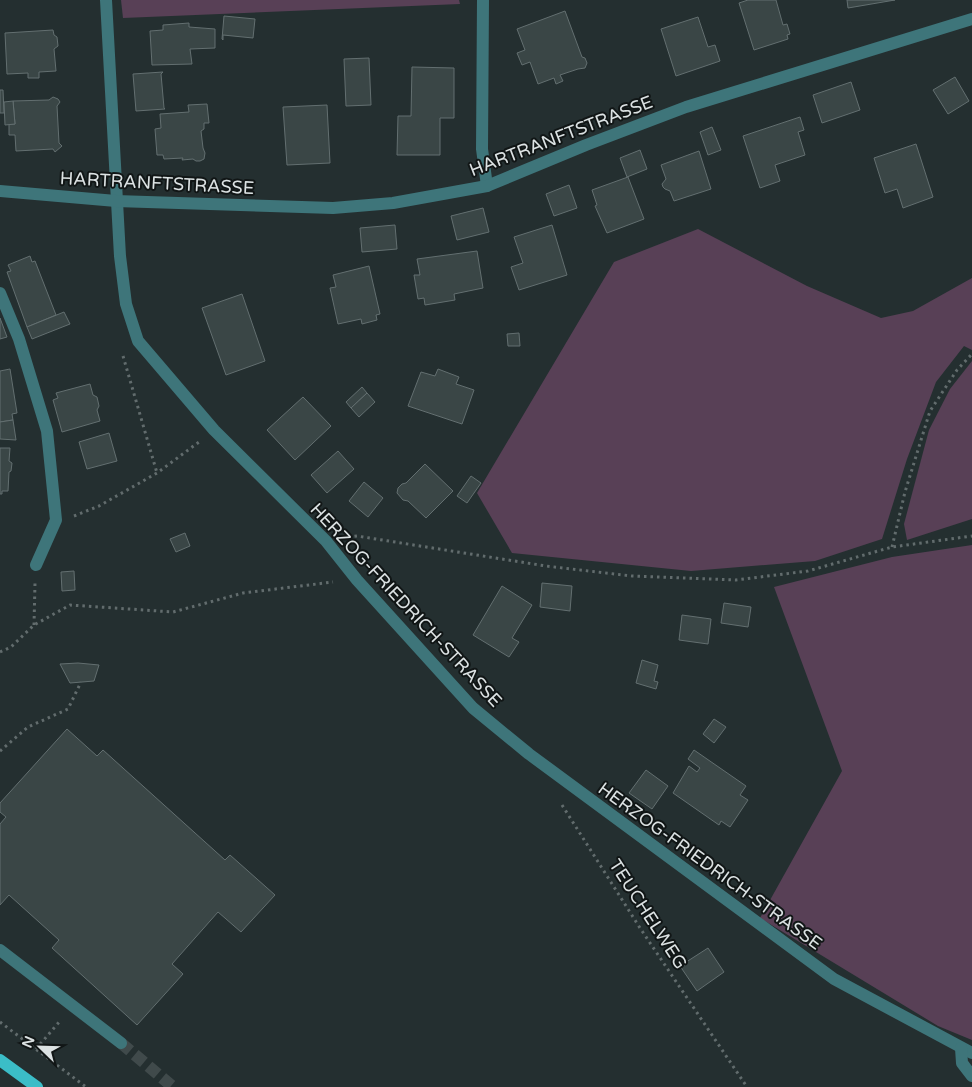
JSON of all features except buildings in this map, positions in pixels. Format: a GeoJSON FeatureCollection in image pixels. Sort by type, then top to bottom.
{"type":"FeatureCollection","features":[{"type":"Feature","properties":{"kind":"main road"},"geometry":{"type":"LineString","coordinates":[[0,1060],[37,1087]]}},
{"type":"Feature","properties":{"kind":"street","name":"HERZOG-FRIEDRICH-STRASSE"},"geometry":{"type":"LineString","coordinates":[[106,0],[120,256],[126,304],[138,341],[214,430],[326,541],[357,580],[474,708],[529,754],[834,979],[966,1051]]}},
{"type":"Feature","properties":{"kind":"street"},"geometry":{"type":"LineString","coordinates":[[483,0],[482,148],[487,186]]}},
{"type":"Feature","properties":{"kind":"street","name":"HARTRANFTSTRASSE"},"geometry":{"type":"LineString","coordinates":[[0,191],[116,201],[333,208],[393,204],[487,186],[586,145],[686,108],[972,19]]}},
{"type":"Feature","properties":{"kind":"street"},"geometry":{"type":"LineString","coordinates":[[0,293],[18,339],[47,431],[56,520],[36,565]]}},
{"type":"Feature","properties":{"kind":"street"},"geometry":{"type":"LineString","coordinates":[[2,955],[121,1043]]}},
{"type":"Feature","properties":{"kind":"street"},"geometry":{"type":"LineString","coordinates":[[966,1051],[962,1063],[972,1076]]}},
{"type":"Feature","properties":{"kind":"path"},"geometry":{"type":"LineString","coordinates":[[138,341],[123,354],[157,473]]}},
{"type":"Feature","properties":{"kind":"path"},"geometry":{"type":"LineString","coordinates":[[892,547],[905,492],[930,411],[957,370],[972,354]]}},
{"type":"Feature","properties":{"kind":"path"},"geometry":{"type":"LineString","coordinates":[[56,520],[74,516],[99,506],[157,473],[214,430]]}},
{"type":"Feature","properties":{"kind":"path"},"geometry":{"type":"LineString","coordinates":[[326,541],[357,536],[546,566],[632,576],[736,580],[808,570],[892,547],[972,536]]}},
{"type":"Feature","properties":{"kind":"path"},"geometry":{"type":"LineString","coordinates":[[34,625],[36,565]]}},
{"type":"Feature","properties":{"kind":"path"},"geometry":{"type":"LineString","coordinates":[[0,652],[11,647],[34,625],[70,605],[173,612],[242,593],[357,580]]}},
{"type":"Feature","properties":{"kind":"path"},"geometry":{"type":"LineString","coordinates":[[0,751],[28,727],[68,709],[81,682]]}},
{"type":"Feature","properties":{"kind":"path","name":"TEUCHELWEG"},"geometry":{"type":"LineString","coordinates":[[561,804],[747,1087]]}},
{"type":"Feature","properties":{"kind":"path"},"geometry":{"type":"LineString","coordinates":[[36,1049],[73,1006]]}},
{"type":"Feature","properties":{"kind":"path"},"geometry":{"type":"LineString","coordinates":[[0,1022],[86,1087]]}},
{"type":"Feature","properties":{"kind":"shaded area"},"geometry":{"type":"Polygon","coordinates":[[[121,0],[459,0],[460,4],[123,18],[121,0]]]}},
{"type":"Feature","properties":{"kind":"shaded area"},"geometry":{"type":"Polygon","coordinates":[[[698,229],[807,286],[881,318],[913,311],[972,278],[972,350],[964,346],[936,382],[907,459],[882,539],[815,561],[691,571],[512,553],[477,493],[614,262],[698,229]]]}},
{"type":"Feature","properties":{"kind":"shaded area"},"geometry":{"type":"Polygon","coordinates":[[[972,361],[972,519],[907,540],[904,524],[929,430],[950,389],[972,361]]]}},
{"type":"Feature","properties":{"kind":"shaded area"},"geometry":{"type":"Polygon","coordinates":[[[972,545],[972,1040],[938,1026],[760,918],[842,771],[774,587],[892,557],[972,545]]]}},
{"type":"Feature","properties":{"kind":"tunnel"},"geometry":{"type":"LineString","coordinates":[[121,1043],[173,1087]]}}]}
